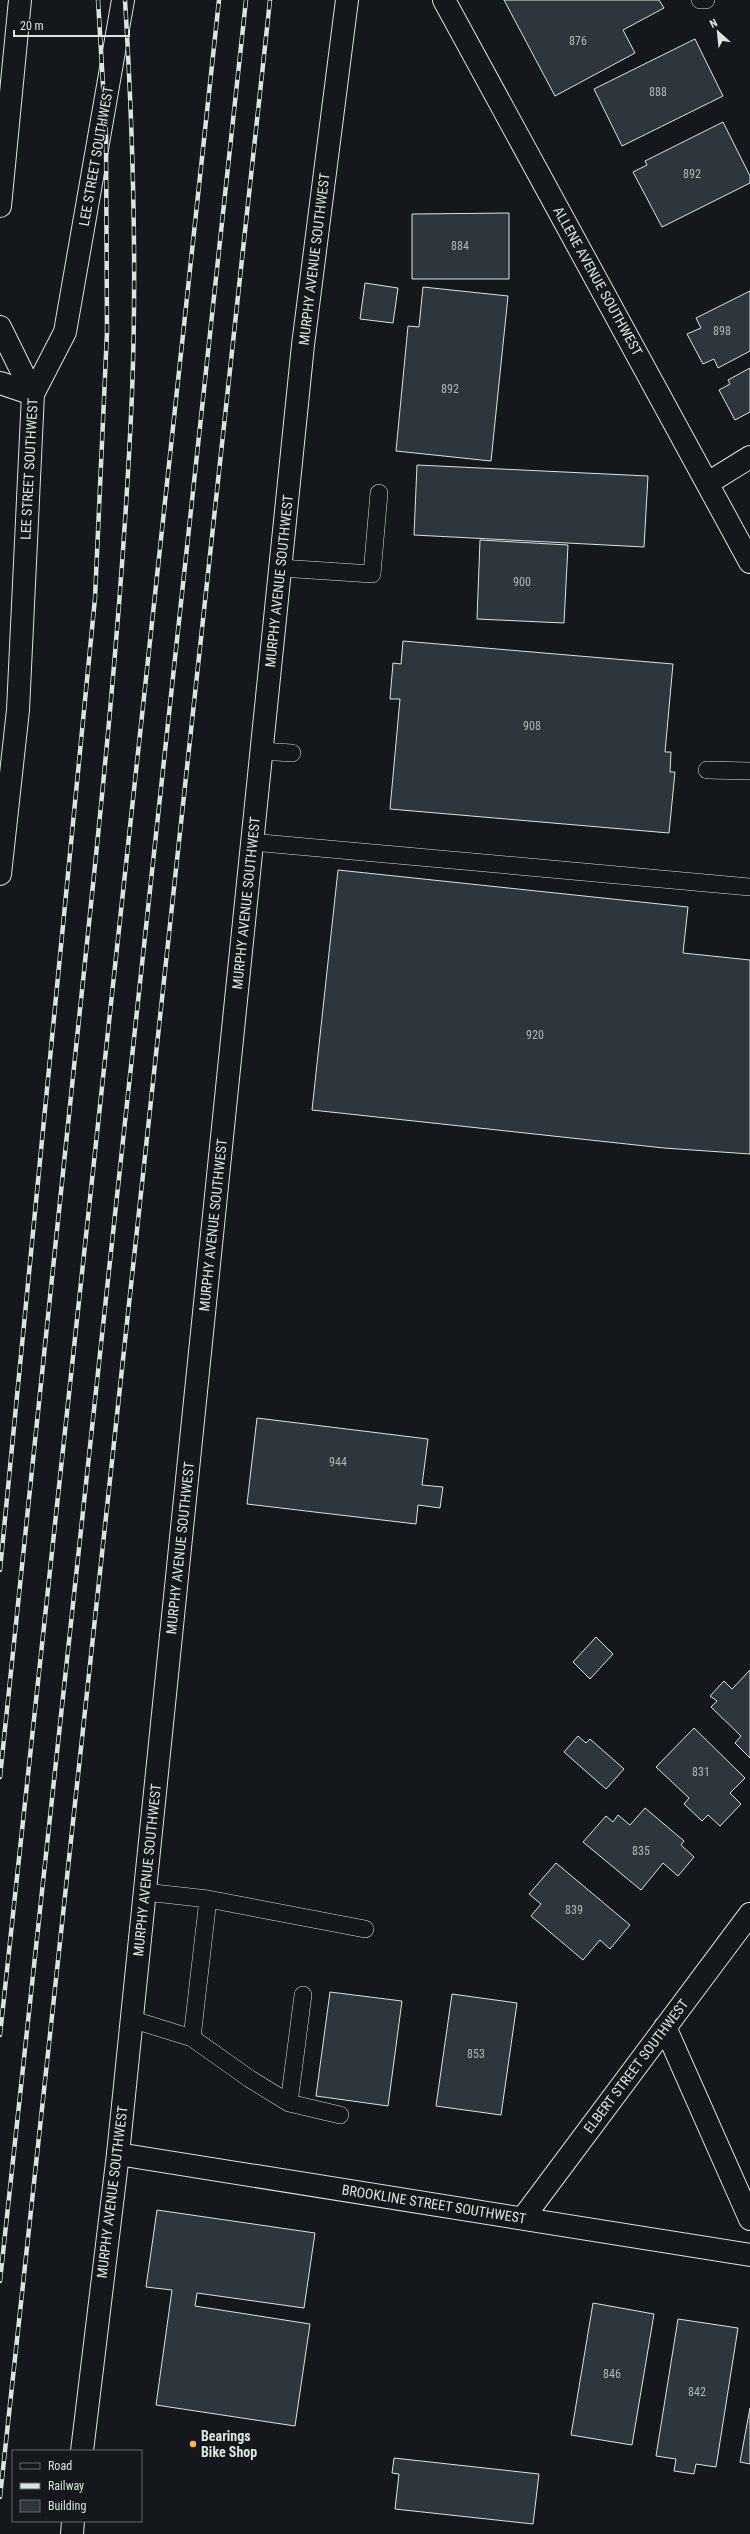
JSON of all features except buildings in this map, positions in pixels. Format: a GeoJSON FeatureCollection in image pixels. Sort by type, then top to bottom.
{"type":"FeatureCollection","features":[{"type":"Feature","properties":{"kind":"street"},"geometry":{"type":"LineString","coordinates":[[0,206],[20,0]]}},
{"type":"Feature","properties":{"kind":"street","name":"MURPHY AVENUE SOUTHWEST"},"geometry":{"type":"LineString","coordinates":[[82,2445],[118,2154],[303,345],[347,0]]}},
{"type":"Feature","properties":{"kind":"street","name":"ALLENE AVENUE SOUTHWEST"},"geometry":{"type":"LineString","coordinates":[[444,0],[750,562]]}},
{"type":"Feature","properties":{"kind":"street","name":"LEE STREET SOUTHWEST"},"geometry":{"type":"LineString","coordinates":[[0,874],[18,710],[33,394],[65,332],[123,2]]}},
{"type":"Feature","properties":{"kind":"street"},"geometry":{"type":"LineString","coordinates":[[0,327],[33,394]]}},
{"type":"Feature","properties":{"kind":"street"},"geometry":{"type":"LineString","coordinates":[[0,383],[33,394]]}},
{"type":"Feature","properties":{"kind":"street"},"geometry":{"type":"LineString","coordinates":[[708,483],[750,457]]}},
{"type":"Feature","properties":{"kind":"street","name":"ELBERT STREET SOUTHWEST"},"geometry":{"type":"LineString","coordinates":[[523,2218],[750,1914]]}},
{"type":"Feature","properties":{"kind":"street"},"geometry":{"type":"LineString","coordinates":[[665,2027],[750,2219]]}},
{"type":"Feature","properties":{"kind":"street","name":"BROOKLINE STREET SOUTHWEST"},"geometry":{"type":"LineString","coordinates":[[118,2154],[750,2255]]}},
{"type":"Feature","properties":{"kind":"street"},"geometry":{"type":"LineString","coordinates":[[72,2534],[73,2522]]}},
{"type":"Feature","properties":{"kind":"lane"},"geometry":{"type":"LineString","coordinates":[[700,0],[706,0]]}},
{"type":"Feature","properties":{"kind":"lane"},"geometry":{"type":"LineString","coordinates":[[280,568],[372,574],[379,493]]}},
{"type":"Feature","properties":{"kind":"lane"},"geometry":{"type":"LineString","coordinates":[[261,751],[292,753]]}},
{"type":"Feature","properties":{"kind":"lane"},"geometry":{"type":"LineString","coordinates":[[707,770],[750,772]]}},
{"type":"Feature","properties":{"kind":"lane"},"geometry":{"type":"LineString","coordinates":[[252,842],[750,887]]}},
{"type":"Feature","properties":{"kind":"lane"},"geometry":{"type":"LineString","coordinates":[[145,1892],[208,1900],[365,1928]]}},
{"type":"Feature","properties":{"kind":"lane"},"geometry":{"type":"LineString","coordinates":[[192,2038],[208,1900]]}},
{"type":"Feature","properties":{"kind":"lane"},"geometry":{"type":"LineString","coordinates":[[289,2103],[302,1995]]}},
{"type":"Feature","properties":{"kind":"lane"},"geometry":{"type":"LineString","coordinates":[[131,2019],[192,2038],[250,2079],[289,2103],[340,2115]]}},
{"type":"Feature","properties":{"kind":"railway"},"geometry":{"type":"LineString","coordinates":[[0,1570],[95,598],[107,332],[106,136],[98,0]]}},
{"type":"Feature","properties":{"kind":"railway"},"geometry":{"type":"LineString","coordinates":[[0,1777],[95,863],[123,551],[132,394],[134,296],[132,148],[125,0]]}},
{"type":"Feature","properties":{"kind":"railway"},"geometry":{"type":"LineString","coordinates":[[0,2035],[219,0]]}},
{"type":"Feature","properties":{"kind":"railway"},"geometry":{"type":"LineString","coordinates":[[0,2281],[246,0]]}},
{"type":"Feature","properties":{"kind":"railway"},"geometry":{"type":"LineString","coordinates":[[0,2497],[270,0]]}},
{"type":"Feature","properties":{"kind":"place","name":"Bearings Bike Shop"},"geometry":{"type":"Point","coordinates":[193,2444]}}]}
